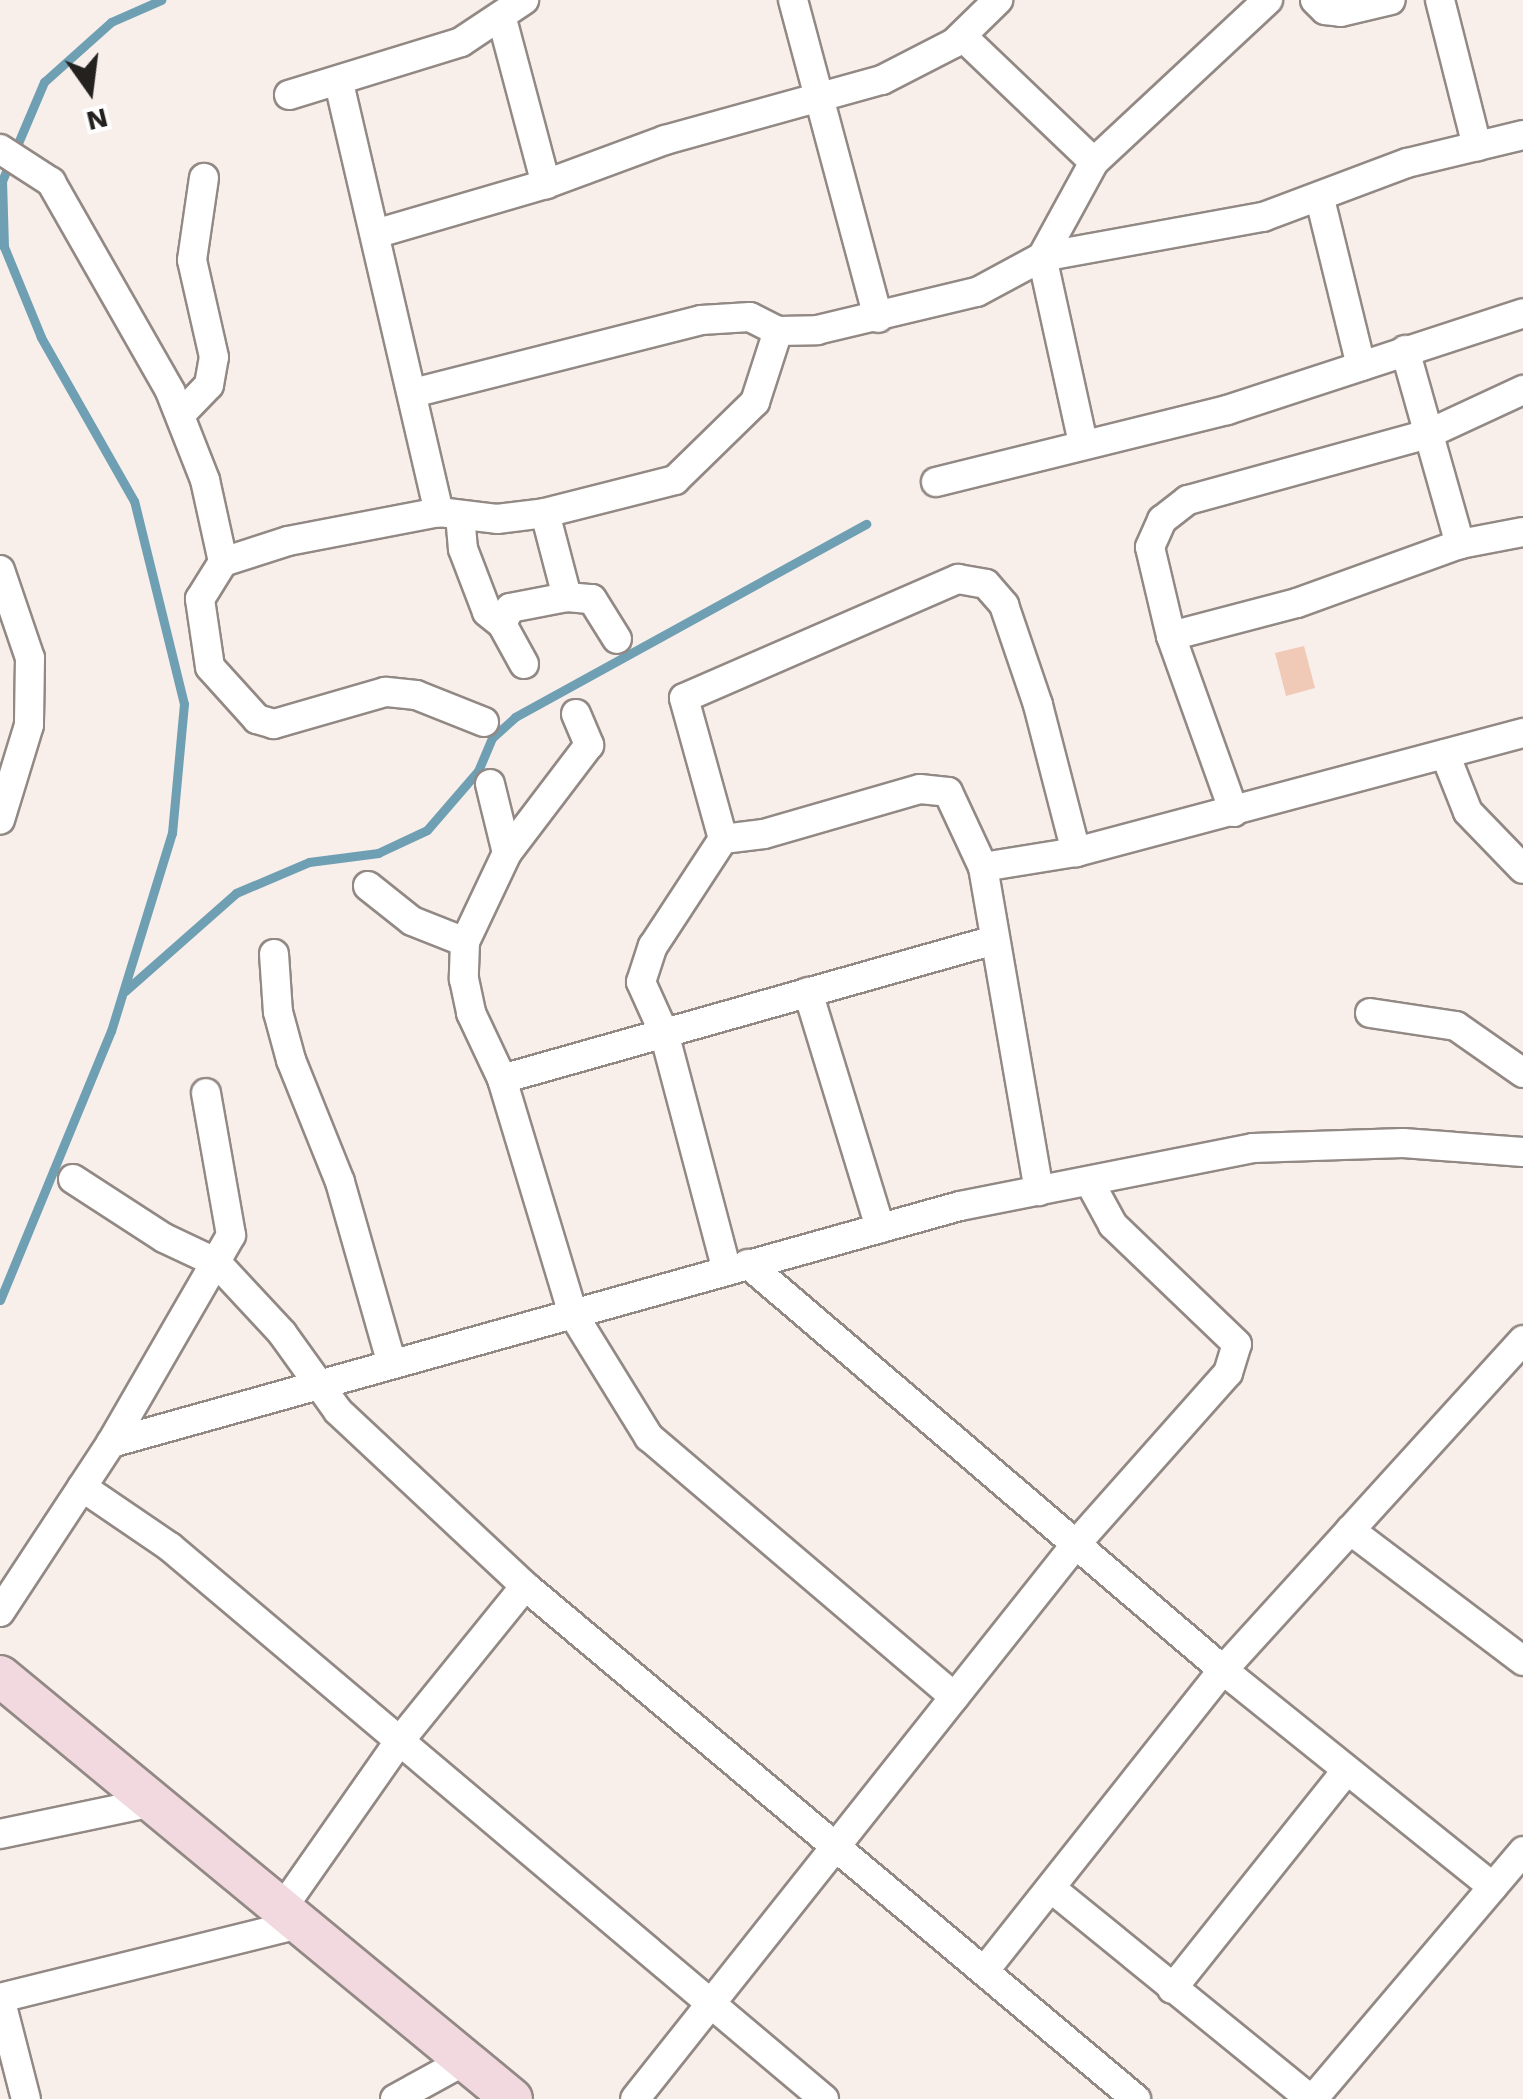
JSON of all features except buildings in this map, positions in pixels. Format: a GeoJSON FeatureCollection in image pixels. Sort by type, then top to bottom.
{"type":"FeatureCollection","features":[{"type":"Feature","properties":{"kind":"street"},"geometry":{"type":"LineString","coordinates":[[289,94],[339,83],[461,42],[502,19],[524,0]]}},
{"type":"Feature","properties":{"kind":"street"},"geometry":{"type":"LineString","coordinates":[[793,0],[878,318]]}},
{"type":"Feature","properties":{"kind":"street"},"geometry":{"type":"LineString","coordinates":[[375,234],[909,69],[962,36],[998,0]]}},
{"type":"Feature","properties":{"kind":"street"},"geometry":{"type":"LineString","coordinates":[[1083,443],[1042,257],[1094,162],[1268,0]]}},
{"type":"Feature","properties":{"kind":"street"},"geometry":{"type":"LineString","coordinates":[[1314,0],[1325,10],[1341,12],[1391,0]]}},
{"type":"Feature","properties":{"kind":"street"},"geometry":{"type":"LineString","coordinates":[[1440,0],[1477,146]]}},
{"type":"Feature","properties":{"kind":"street"},"geometry":{"type":"LineString","coordinates":[[502,19],[546,184]]}},
{"type":"Feature","properties":{"kind":"street"},"geometry":{"type":"LineString","coordinates":[[962,36],[1094,162]]}},
{"type":"Feature","properties":{"kind":"street"},"geometry":{"type":"LineString","coordinates":[[339,83],[412,393],[450,514],[481,596],[524,664]]}},
{"type":"Feature","properties":{"kind":"street"},"geometry":{"type":"LineString","coordinates":[[412,393],[701,320],[750,317],[778,331],[878,318],[977,292],[1042,257],[1194,232],[1320,199],[1407,164],[1523,135]]}},
{"type":"Feature","properties":{"kind":"street"},"geometry":{"type":"LineString","coordinates":[[0,149],[51,182],[181,414],[223,562]]}},
{"type":"Feature","properties":{"kind":"street"},"geometry":{"type":"LineString","coordinates":[[181,414],[209,386],[214,357],[192,260],[204,178]]}},
{"type":"Feature","properties":{"kind":"street"},"geometry":{"type":"LineString","coordinates":[[1320,199],[1361,366]]}},
{"type":"Feature","properties":{"kind":"street"},"geometry":{"type":"LineString","coordinates":[[936,482],[1227,410],[1523,313]]}},
{"type":"Feature","properties":{"kind":"street"},"geometry":{"type":"LineString","coordinates":[[484,722],[416,696],[385,692],[274,724],[257,719],[210,667],[200,599],[223,562],[288,541],[450,514],[497,519],[545,512],[675,480],[755,402],[778,331]]}},
{"type":"Feature","properties":{"kind":"street"},"geometry":{"type":"LineString","coordinates":[[1404,350],[1460,544]]}},
{"type":"Feature","properties":{"kind":"street"},"geometry":{"type":"LineString","coordinates":[[1234,812],[1171,636],[1150,547],[1162,520],[1188,500],[1428,434],[1523,390]]}},
{"type":"Feature","properties":{"kind":"street"},"geometry":{"type":"LineString","coordinates":[[545,512],[567,597]]}},
{"type":"Feature","properties":{"kind":"street"},"geometry":{"type":"LineString","coordinates":[[1171,636],[1297,603],[1460,544],[1523,532]]}},
{"type":"Feature","properties":{"kind":"street"},"geometry":{"type":"LineString","coordinates":[[0,570],[30,658],[29,726],[0,820]]}},
{"type":"Feature","properties":{"kind":"street"},"geometry":{"type":"LineString","coordinates":[[723,838],[693,748],[684,698],[958,579],[986,584],[1004,605],[1038,705],[1076,852]]}},
{"type":"Feature","properties":{"kind":"street"},"geometry":{"type":"LineString","coordinates":[[502,624],[510,608],[567,597],[592,599],[617,639]]}},
{"type":"Feature","properties":{"kind":"street"},"geometry":{"type":"LineString","coordinates":[[576,714],[590,746],[507,852],[465,942],[471,1014],[502,1079],[573,1314],[649,1436],[954,1696]]}},
{"type":"Feature","properties":{"kind":"street"},"geometry":{"type":"LineString","coordinates":[[983,868],[1076,852],[1523,732]]}},
{"type":"Feature","properties":{"kind":"street"},"geometry":{"type":"LineString","coordinates":[[1445,754],[1468,812],[1523,870]]}},
{"type":"Feature","properties":{"kind":"street"},"geometry":{"type":"LineString","coordinates":[[490,784],[507,852]]}},
{"type":"Feature","properties":{"kind":"street"},"geometry":{"type":"LineString","coordinates":[[723,838],[764,834],[920,789],[948,792],[983,868],[991,941],[1039,1190]]}},
{"type":"Feature","properties":{"kind":"street"},"geometry":{"type":"LineString","coordinates":[[723,838],[653,946],[641,982],[664,1032],[738,1268],[1493,1887]]}},
{"type":"Feature","properties":{"kind":"street"},"geometry":{"type":"LineString","coordinates":[[368,886],[412,921],[465,942]]}},
{"type":"Feature","properties":{"kind":"street"},"geometry":{"type":"LineString","coordinates":[[502,1079],[991,941]]}},
{"type":"Feature","properties":{"kind":"street"},"geometry":{"type":"LineString","coordinates":[[274,954],[278,1012],[291,1060],[340,1182],[392,1364]]}},
{"type":"Feature","properties":{"kind":"street"},"geometry":{"type":"LineString","coordinates":[[808,992],[880,1228]]}},
{"type":"Feature","properties":{"kind":"street"},"geometry":{"type":"LineString","coordinates":[[1370,1014],[1456,1026],[1523,1072]]}},
{"type":"Feature","properties":{"kind":"street"},"geometry":{"type":"LineString","coordinates":[[0,1612],[111,1443],[153,1361],[232,1234],[206,1092]]}},
{"type":"Feature","properties":{"kind":"street"},"geometry":{"type":"LineString","coordinates":[[111,1443],[880,1228],[1039,1190],[1253,1148],[1403,1143],[1523,1152]]}},
{"type":"Feature","properties":{"kind":"street"},"geometry":{"type":"LineString","coordinates":[[73,1179],[164,1238],[217,1263],[338,1411],[525,1586],[1136,2099]]}},
{"type":"Feature","properties":{"kind":"street"},"geometry":{"type":"LineString","coordinates":[[635,2099],[1076,1544],[1228,1373],[1237,1344],[1113,1225],[1090,1181]]}},
{"type":"Feature","properties":{"kind":"street"},"geometry":{"type":"LineString","coordinates":[[985,1970],[1224,1670],[1523,1340]]}},
{"type":"Feature","properties":{"kind":"street"},"geometry":{"type":"LineString","coordinates":[[82,1487],[170,1547],[824,2099]]}},
{"type":"Feature","properties":{"kind":"street"},"geometry":{"type":"LineString","coordinates":[[1350,1530],[1518,1646]]}},
{"type":"Feature","properties":{"kind":"street"},"geometry":{"type":"LineString","coordinates":[[26,2099],[0,1998],[286,1919],[398,1743],[525,1586]]}},
{"type":"Feature","properties":{"kind":"street"},"geometry":{"type":"LineString","coordinates":[[0,1676],[286,1919],[512,2099]]}},
{"type":"Feature","properties":{"kind":"street"},"geometry":{"type":"LineString","coordinates":[[1172,1989],[1347,1770]]}},
{"type":"Feature","properties":{"kind":"street"},"geometry":{"type":"LineString","coordinates":[[0,1834],[149,1802]]}},
{"type":"Feature","properties":{"kind":"street"},"geometry":{"type":"LineString","coordinates":[[1052,1889],[1311,2099],[1523,1852]]}},
{"type":"Feature","properties":{"kind":"street"},"geometry":{"type":"LineString","coordinates":[[395,2099],[464,2060]]}},
{"type":"Feature","properties":{"kind":"shaded area"},"geometry":{"type":"Polygon","coordinates":[[[1304,646],[1315,688],[1286,696],[1275,653],[1304,646]]]}},
{"type":"Feature","properties":{"kind":"waterway"},"geometry":{"type":"LineString","coordinates":[[0,1300],[111,1031],[172,833],[184,704],[134,501],[41,337],[4,247],[2,181],[44,82],[111,22],[161,0]]}},
{"type":"Feature","properties":{"kind":"waterway"},"geometry":{"type":"LineString","coordinates":[[125,991],[236,893],[309,862],[378,853],[427,830],[478,771],[492,738],[515,717],[866,524]]}}]}
